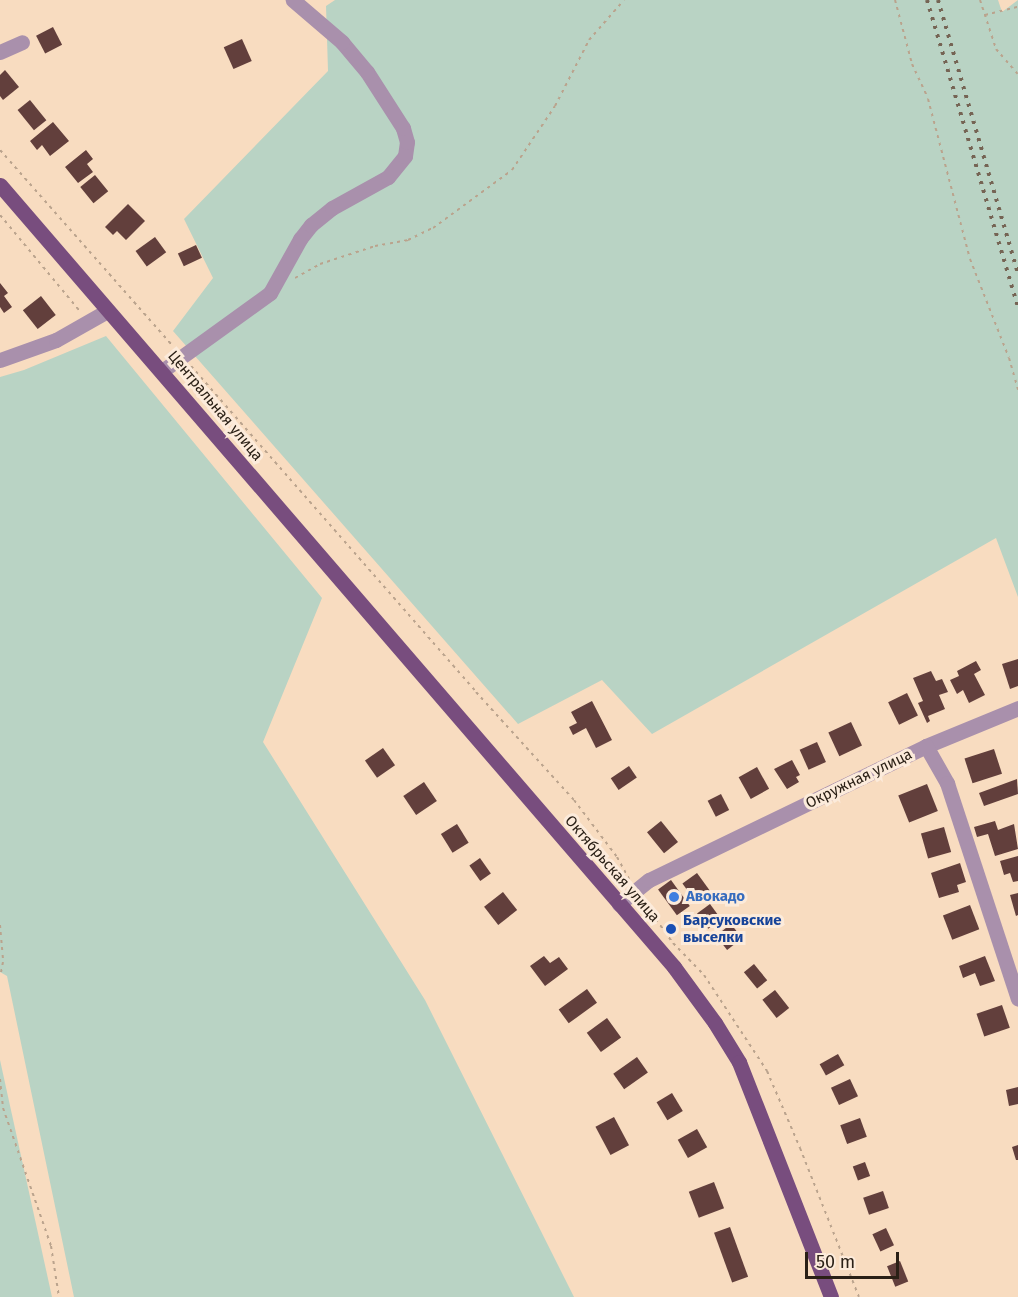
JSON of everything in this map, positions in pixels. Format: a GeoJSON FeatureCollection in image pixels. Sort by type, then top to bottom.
{"type":"FeatureCollection","features":[{"type":"Feature","properties":{"kind":"main road","name":"Центральная улица"},"geometry":{"type":"LineString","coordinates":[[0,185],[401,652]]}},
{"type":"Feature","properties":{"kind":"main road","name":"Октябрьская улица"},"geometry":{"type":"LineString","coordinates":[[401,652],[674,967],[715,1023],[739,1062],[831,1297]]}},
{"type":"Feature","properties":{"kind":"street"},"geometry":{"type":"LineString","coordinates":[[162,371],[270,293],[300,239],[311,225],[332,208],[388,177],[401,164],[406,151],[403,128],[367,72],[313,8],[293,0]]}},
{"type":"Feature","properties":{"kind":"street"},"geometry":{"type":"LineString","coordinates":[[0,52],[22,42]]}},
{"type":"Feature","properties":{"kind":"street"},"geometry":{"type":"LineString","coordinates":[[0,360],[49,343],[107,311]]}},
{"type":"Feature","properties":{"kind":"street"},"geometry":{"type":"LineString","coordinates":[[926,746],[1018,708]]}},
{"type":"Feature","properties":{"kind":"street","name":"Окружная улица"},"geometry":{"type":"LineString","coordinates":[[619,904],[649,880],[926,746],[947,783],[1018,999]]}},
{"type":"Feature","properties":{"kind":"path"},"geometry":{"type":"LineString","coordinates":[[294,279],[320,264],[375,246],[408,240],[433,228],[512,170],[555,105],[589,40],[624,0]]}},
{"type":"Feature","properties":{"kind":"path"},"geometry":{"type":"LineString","coordinates":[[895,0],[912,64],[928,99],[970,259],[1009,358],[1018,390]]}},
{"type":"Feature","properties":{"kind":"path"},"geometry":{"type":"LineString","coordinates":[[980,0],[996,49],[1018,74]]}},
{"type":"Feature","properties":{"kind":"path"},"geometry":{"type":"LineString","coordinates":[[985,15],[1018,6]]}},
{"type":"Feature","properties":{"kind":"path"},"geometry":{"type":"LineString","coordinates":[[0,150],[103,270],[182,355],[476,692],[574,800],[617,857],[635,891]]}},
{"type":"Feature","properties":{"kind":"path"},"geometry":{"type":"LineString","coordinates":[[0,216],[90,322]]}},
{"type":"Feature","properties":{"kind":"path"},"geometry":{"type":"LineString","coordinates":[[0,925],[3,962],[0,977]]}},
{"type":"Feature","properties":{"kind":"path"},"geometry":{"type":"LineString","coordinates":[[0,1079],[3,1108],[51,1246],[59,1297]]}},
{"type":"Feature","properties":{"kind":"green space"},"geometry":{"type":"Polygon","coordinates":[[[335,0],[998,0],[1002,12],[1018,0],[1018,597],[996,538],[652,734],[602,680],[518,724],[173,331],[213,278],[184,219],[328,71],[326,6],[335,0]]]}},
{"type":"Feature","properties":{"kind":"green space"},"geometry":{"type":"Polygon","coordinates":[[[106,336],[322,598],[263,742],[425,1000],[574,1297],[74,1297],[7,976],[0,972],[0,377],[24,370],[106,336]]]}},
{"type":"Feature","properties":{"kind":"green space"},"geometry":{"type":"Polygon","coordinates":[[[0,1060],[52,1297],[0,1297],[0,1060]]]}},
{"type":"Feature","properties":{"kind":"building"},"geometry":{"type":"Polygon","coordinates":[[[53,27],[62,45],[45,53],[36,36],[53,27]]]}},
{"type":"Feature","properties":{"kind":"building"},"geometry":{"type":"Polygon","coordinates":[[[242,39],[252,61],[233,69],[224,47],[242,39]]]}},
{"type":"Feature","properties":{"kind":"building"},"geometry":{"type":"Polygon","coordinates":[[[5,70],[19,87],[3,100],[0,96],[0,75],[5,70]]]}},
{"type":"Feature","properties":{"kind":"building"},"geometry":{"type":"Polygon","coordinates":[[[30,100],[46,120],[34,130],[18,110],[30,100]]]}},
{"type":"Feature","properties":{"kind":"building"},"geometry":{"type":"Polygon","coordinates":[[[53,122],[69,141],[50,156],[42,145],[37,150],[30,141],[53,122]]]}},
{"type":"Feature","properties":{"kind":"building"},"geometry":{"type":"Polygon","coordinates":[[[86,150],[93,159],[87,164],[93,172],[78,183],[65,167],[86,150]]]}},
{"type":"Feature","properties":{"kind":"building"},"geometry":{"type":"Polygon","coordinates":[[[95,175],[108,191],[93,203],[80,187],[95,175]]]}},
{"type":"Feature","properties":{"kind":"building"},"geometry":{"type":"Polygon","coordinates":[[[128,204],[145,221],[126,240],[117,231],[113,235],[105,227],[128,204]]]}},
{"type":"Feature","properties":{"kind":"building"},"geometry":{"type":"Polygon","coordinates":[[[155,237],[166,252],[147,266],[136,251],[155,237]]]}},
{"type":"Feature","properties":{"kind":"building"},"geometry":{"type":"Polygon","coordinates":[[[196,245],[202,258],[184,266],[178,253],[196,245]]]}},
{"type":"Feature","properties":{"kind":"building"},"geometry":{"type":"Polygon","coordinates":[[[0,283],[8,293],[4,296],[12,307],[4,313],[0,307],[0,283]]]}},
{"type":"Feature","properties":{"kind":"building"},"geometry":{"type":"Polygon","coordinates":[[[41,296],[56,315],[38,329],[23,310],[41,296]]]}},
{"type":"Feature","properties":{"kind":"building"},"geometry":{"type":"Polygon","coordinates":[[[1018,659],[1018,686],[1010,689],[1002,664],[1018,659]]]}},
{"type":"Feature","properties":{"kind":"building"},"geometry":{"type":"Polygon","coordinates":[[[976,661],[981,670],[974,674],[985,695],[969,703],[963,690],[957,694],[950,680],[959,676],[957,671],[976,661]]]}},
{"type":"Feature","properties":{"kind":"building"},"geometry":{"type":"Polygon","coordinates":[[[931,671],[936,681],[942,679],[948,692],[939,695],[945,709],[928,716],[930,721],[927,723],[918,703],[923,701],[913,678],[931,671]]]}},
{"type":"Feature","properties":{"kind":"building"},"geometry":{"type":"Polygon","coordinates":[[[907,693],[918,715],[899,725],[888,702],[907,693]]]}},
{"type":"Feature","properties":{"kind":"building"},"geometry":{"type":"Polygon","coordinates":[[[592,701],[612,740],[596,748],[586,728],[573,735],[569,727],[577,723],[571,712],[592,701]]]}},
{"type":"Feature","properties":{"kind":"building"},"geometry":{"type":"Polygon","coordinates":[[[851,722],[862,746],[839,756],[828,733],[851,722]]]}},
{"type":"Feature","properties":{"kind":"building"},"geometry":{"type":"Polygon","coordinates":[[[817,742],[826,762],[809,770],[800,750],[817,742]]]}},
{"type":"Feature","properties":{"kind":"building"},"geometry":{"type":"Polygon","coordinates":[[[383,748],[395,765],[377,778],[365,761],[383,748]]]}},
{"type":"Feature","properties":{"kind":"building"},"geometry":{"type":"Polygon","coordinates":[[[994,749],[1002,774],[973,783],[965,759],[994,749]]]}},
{"type":"Feature","properties":{"kind":"building"},"geometry":{"type":"Polygon","coordinates":[[[792,760],[800,775],[796,777],[799,782],[787,789],[774,769],[792,760]]]}},
{"type":"Feature","properties":{"kind":"building"},"geometry":{"type":"Polygon","coordinates":[[[629,766],[637,778],[619,790],[611,778],[629,766]]]}},
{"type":"Feature","properties":{"kind":"building"},"geometry":{"type":"Polygon","coordinates":[[[757,767],[769,789],[751,799],[739,777],[757,767]]]}},
{"type":"Feature","properties":{"kind":"building"},"geometry":{"type":"Polygon","coordinates":[[[1017,779],[1018,794],[984,806],[979,793],[1017,779]]]}},
{"type":"Feature","properties":{"kind":"building"},"geometry":{"type":"Polygon","coordinates":[[[424,782],[437,801],[416,815],[403,796],[424,782]]]}},
{"type":"Feature","properties":{"kind":"building"},"geometry":{"type":"Polygon","coordinates":[[[927,784],[938,811],[909,823],[898,796],[927,784]]]}},
{"type":"Feature","properties":{"kind":"building"},"geometry":{"type":"Polygon","coordinates":[[[721,794],[729,810],[716,817],[708,801],[721,794]]]}},
{"type":"Feature","properties":{"kind":"building"},"geometry":{"type":"Polygon","coordinates":[[[661,821],[678,842],[664,853],[647,832],[661,821]]]}},
{"type":"Feature","properties":{"kind":"building"},"geometry":{"type":"Polygon","coordinates":[[[995,821],[998,830],[1014,824],[1018,849],[995,856],[988,834],[977,837],[974,827],[995,821]]]}},
{"type":"Feature","properties":{"kind":"building"},"geometry":{"type":"Polygon","coordinates":[[[457,824],[469,843],[453,853],[441,834],[457,824]]]}},
{"type":"Feature","properties":{"kind":"building"},"geometry":{"type":"Polygon","coordinates":[[[944,827],[951,852],[928,859],[921,834],[944,827]]]}},
{"type":"Feature","properties":{"kind":"building"},"geometry":{"type":"Polygon","coordinates":[[[1018,856],[1018,881],[1013,882],[1010,873],[1004,875],[1000,861],[1018,856]]]}},
{"type":"Feature","properties":{"kind":"building"},"geometry":{"type":"Polygon","coordinates":[[[480,858],[491,874],[480,881],[469,865],[480,858]]]}},
{"type":"Feature","properties":{"kind":"building"},"geometry":{"type":"Polygon","coordinates":[[[960,863],[966,882],[957,885],[959,892],[939,898],[931,873],[960,863]]]}},
{"type":"Feature","properties":{"kind":"building"},"geometry":{"type":"Polygon","coordinates":[[[697,873],[710,891],[695,901],[682,884],[697,873]]]}},
{"type":"Feature","properties":{"kind":"building","name":"Авокадо"},"geometry":{"type":"Polygon","coordinates":[[[671,880],[690,906],[677,915],[658,889],[671,880]]]}},
{"type":"Feature","properties":{"kind":"building"},"geometry":{"type":"Polygon","coordinates":[[[503,892],[517,910],[498,925],[484,907],[503,892]]]}},
{"type":"Feature","properties":{"kind":"building"},"geometry":{"type":"Polygon","coordinates":[[[1018,893],[1018,915],[1016,916],[1010,895],[1018,893]]]}},
{"type":"Feature","properties":{"kind":"building"},"geometry":{"type":"Polygon","coordinates":[[[710,904],[721,919],[708,929],[697,913],[710,904]]]}},
{"type":"Feature","properties":{"kind":"building"},"geometry":{"type":"Polygon","coordinates":[[[970,905],[979,929],[952,940],[943,915],[970,905]]]}},
{"type":"Feature","properties":{"kind":"building"},"geometry":{"type":"Polygon","coordinates":[[[731,924],[742,938],[727,950],[716,936],[731,924]]]}},
{"type":"Feature","properties":{"kind":"building"},"geometry":{"type":"Polygon","coordinates":[[[544,956],[550,963],[559,957],[568,969],[545,986],[530,966],[544,956]]]}},
{"type":"Feature","properties":{"kind":"building"},"geometry":{"type":"Polygon","coordinates":[[[985,956],[995,981],[980,986],[975,973],[963,978],[959,966],[985,956]]]}},
{"type":"Feature","properties":{"kind":"building"},"geometry":{"type":"Polygon","coordinates":[[[754,964],[767,980],[757,989],[744,972],[754,964]]]}},
{"type":"Feature","properties":{"kind":"building"},"geometry":{"type":"Polygon","coordinates":[[[587,989],[597,1003],[569,1023],[559,1010],[587,989]]]}},
{"type":"Feature","properties":{"kind":"building"},"geometry":{"type":"Polygon","coordinates":[[[775,990],[789,1008],[777,1018],[762,1000],[775,990]]]}},
{"type":"Feature","properties":{"kind":"building"},"geometry":{"type":"Polygon","coordinates":[[[1002,1005],[1010,1028],[984,1036],[976,1014],[1002,1005]]]}},
{"type":"Feature","properties":{"kind":"building"},"geometry":{"type":"Polygon","coordinates":[[[607,1018],[621,1037],[601,1052],[587,1033],[607,1018]]]}},
{"type":"Feature","properties":{"kind":"building"},"geometry":{"type":"Polygon","coordinates":[[[838,1054],[844,1065],[826,1076],[820,1064],[838,1054]]]}},
{"type":"Feature","properties":{"kind":"building"},"geometry":{"type":"Polygon","coordinates":[[[637,1057],[648,1073],[624,1089],[613,1074],[637,1057]]]}},
{"type":"Feature","properties":{"kind":"building"},"geometry":{"type":"Polygon","coordinates":[[[850,1079],[858,1096],[839,1105],[831,1088],[850,1079]]]}},
{"type":"Feature","properties":{"kind":"building"},"geometry":{"type":"Polygon","coordinates":[[[1018,1087],[1018,1104],[1009,1106],[1006,1090],[1018,1087]]]}},
{"type":"Feature","properties":{"kind":"building"},"geometry":{"type":"Polygon","coordinates":[[[672,1093],[683,1111],[667,1120],[657,1102],[672,1093]]]}},
{"type":"Feature","properties":{"kind":"building"},"geometry":{"type":"Polygon","coordinates":[[[614,1117],[629,1145],[610,1155],[595,1127],[614,1117]]]}},
{"type":"Feature","properties":{"kind":"building"},"geometry":{"type":"Polygon","coordinates":[[[860,1118],[867,1137],[847,1144],[840,1125],[860,1118]]]}},
{"type":"Feature","properties":{"kind":"building"},"geometry":{"type":"Polygon","coordinates":[[[697,1129],[707,1147],[688,1158],[678,1140],[697,1129]]]}},
{"type":"Feature","properties":{"kind":"building"},"geometry":{"type":"Polygon","coordinates":[[[1018,1145],[1018,1160],[1016,1160],[1012,1147],[1018,1145]]]}},
{"type":"Feature","properties":{"kind":"building"},"geometry":{"type":"Polygon","coordinates":[[[865,1162],[870,1176],[858,1181],[853,1166],[865,1162]]]}},
{"type":"Feature","properties":{"kind":"building"},"geometry":{"type":"Polygon","coordinates":[[[714,1182],[724,1208],[699,1218],[689,1192],[714,1182]]]}},
{"type":"Feature","properties":{"kind":"building"},"geometry":{"type":"Polygon","coordinates":[[[883,1191],[889,1208],[869,1215],[863,1198],[883,1191]]]}},
{"type":"Feature","properties":{"kind":"building"},"geometry":{"type":"Polygon","coordinates":[[[730,1227],[748,1277],[732,1283],[714,1233],[730,1227]]]}},
{"type":"Feature","properties":{"kind":"building"},"geometry":{"type":"Polygon","coordinates":[[[886,1228],[894,1245],[880,1252],[872,1234],[886,1228]]]}},
{"type":"Feature","properties":{"kind":"building"},"geometry":{"type":"Polygon","coordinates":[[[900,1261],[908,1281],[895,1287],[887,1266],[900,1261]]]}},
{"type":"Feature","properties":{"kind":"railway"},"geometry":{"type":"LineString","coordinates":[[927,0],[1018,308]]}},
{"type":"Feature","properties":{"kind":"railway"},"geometry":{"type":"LineString","coordinates":[[938,0],[1018,274]]}},
{"type":"Feature","properties":{"kind":"place","name":"Авокадо"},"geometry":{"type":"Point","coordinates":[674,897]}},
{"type":"Feature","properties":{"kind":"place","name":"Барсуковские выселки"},"geometry":{"type":"Point","coordinates":[671,929]}}]}
